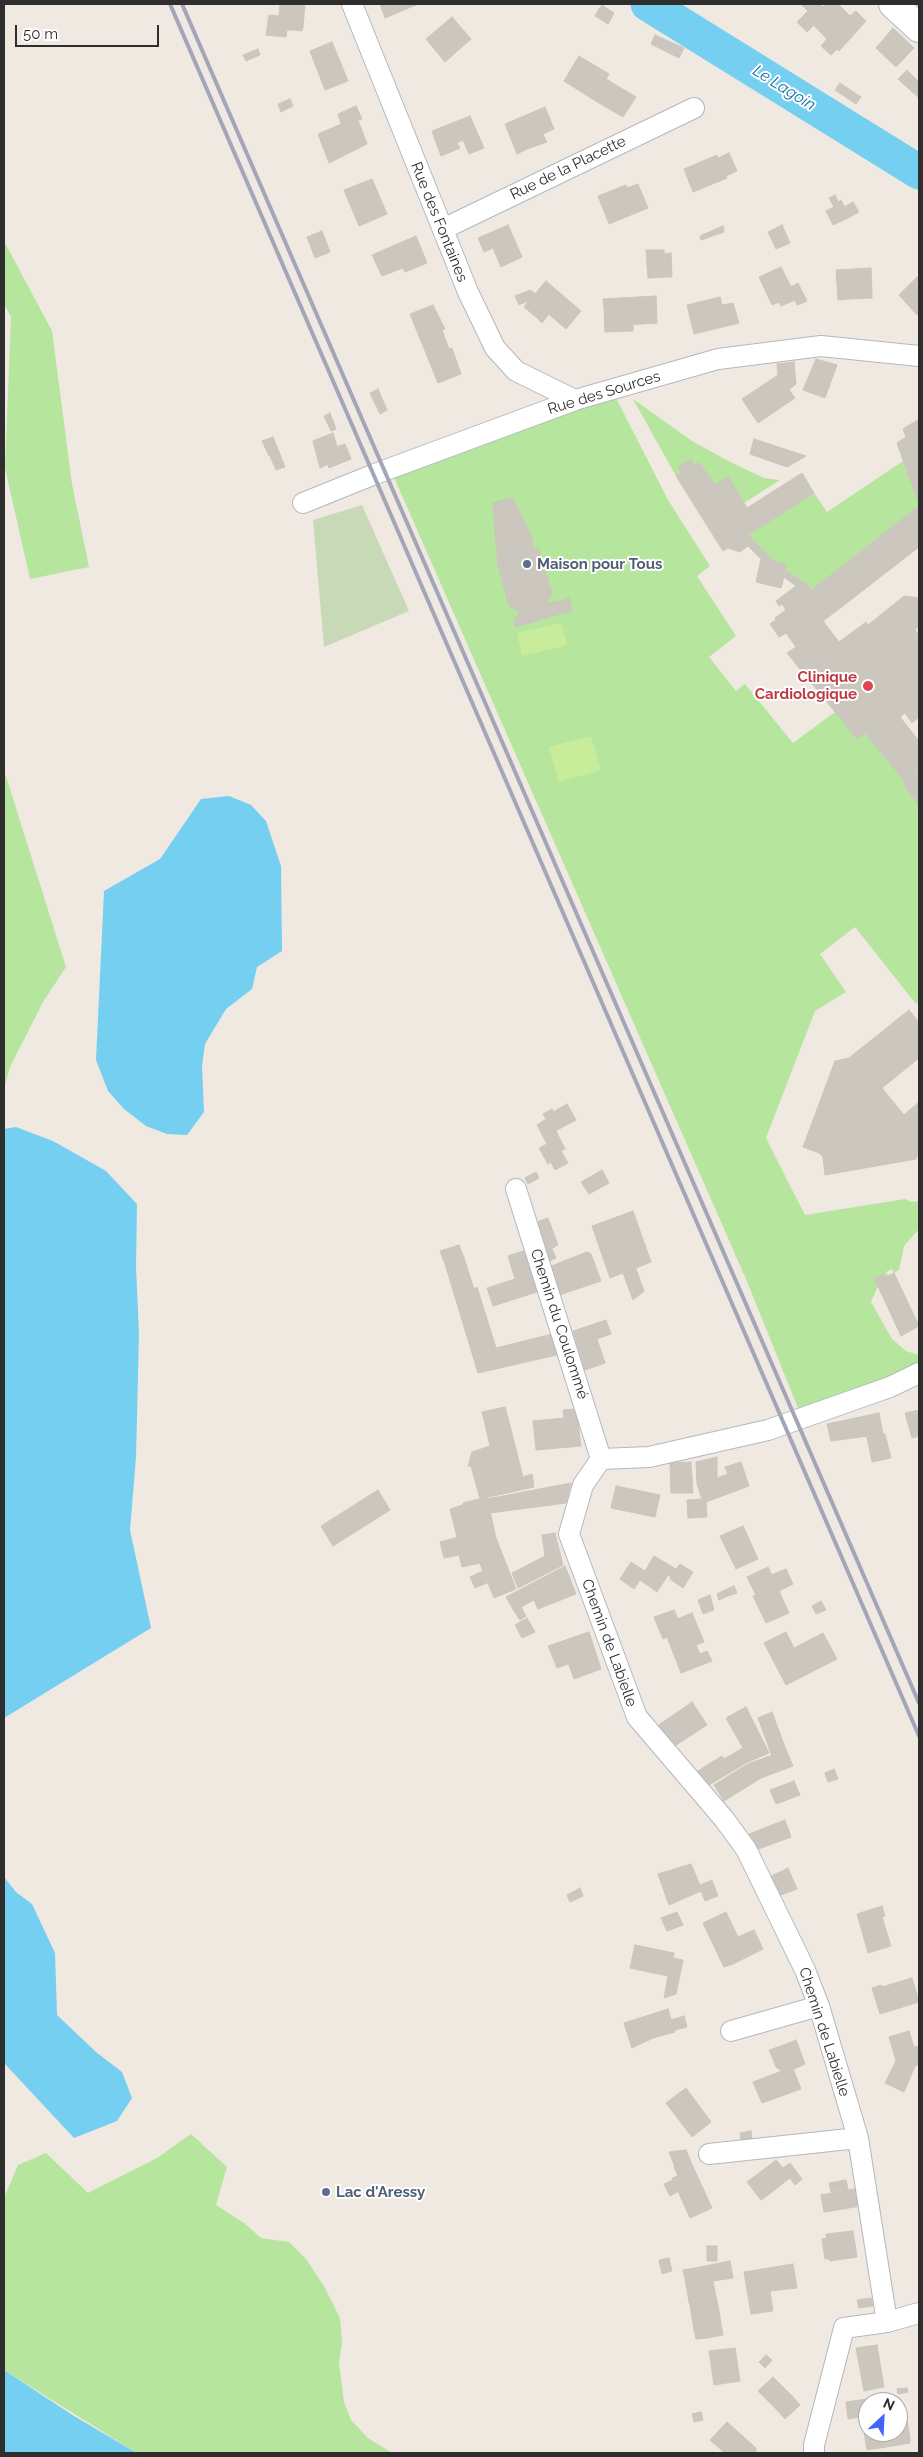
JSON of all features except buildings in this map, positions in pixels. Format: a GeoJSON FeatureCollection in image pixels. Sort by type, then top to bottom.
{"type":"FeatureCollection","features":[{"type":"Feature","properties":{"kind":"main road"},"geometry":{"type":"LineString","coordinates":[[893,4],[919,28]]}},
{"type":"Feature","properties":{"kind":"street","name":"Rue des Fontaines"},"geometry":{"type":"LineString","coordinates":[[352,4],[468,292],[495,348],[516,371],[575,400]]}},
{"type":"Feature","properties":{"kind":"street","name":"Rue de la Placette"},"geometry":{"type":"LineString","coordinates":[[442,229],[694,108]]}},
{"type":"Feature","properties":{"kind":"street","name":"Rue des Sources"},"geometry":{"type":"LineString","coordinates":[[303,503],[374,474],[575,400],[718,359],[821,346],[919,356]]}},
{"type":"Feature","properties":{"kind":"street","name":"Chemin du Coulommé"},"geometry":{"type":"LineString","coordinates":[[516,1188],[602,1459]]}},
{"type":"Feature","properties":{"kind":"street"},"geometry":{"type":"LineString","coordinates":[[602,1459],[649,1457],[768,1430],[890,1386],[919,1373]]}},
{"type":"Feature","properties":{"kind":"street","name":"Chemin de Labielle"},"geometry":{"type":"LineString","coordinates":[[602,1459],[583,1485],[569,1534],[637,1717],[724,1820],[746,1849],[805,1970],[819,2006],[858,2138],[887,2322]]}},
{"type":"Feature","properties":{"kind":"street"},"geometry":{"type":"LineString","coordinates":[[731,2032],[819,2006]]}},
{"type":"Feature","properties":{"kind":"street"},"geometry":{"type":"LineString","coordinates":[[709,2154],[858,2138]]}},
{"type":"Feature","properties":{"kind":"street"},"geometry":{"type":"LineString","coordinates":[[814,2453],[814,2445],[844,2328],[887,2322],[919,2314]]}},
{"type":"Feature","properties":{"kind":"green space"},"geometry":{"type":"Polygon","coordinates":[[[4,241],[52,331],[72,484],[89,567],[30,579],[5,468],[11,317],[4,304],[4,241]]]}},
{"type":"Feature","properties":{"kind":"green space"},"geometry":{"type":"Polygon","coordinates":[[[614,394],[668,500],[710,566],[697,576],[736,636],[709,657],[736,691],[745,684],[793,743],[835,712],[857,739],[865,733],[906,783],[903,786],[919,805],[919,1002],[916,1004],[855,927],[820,954],[846,992],[815,1011],[766,1138],[805,1215],[905,1199],[911,1202],[919,1201],[919,1229],[904,1246],[899,1270],[894,1273],[892,1269],[886,1272],[888,1276],[885,1278],[883,1274],[874,1278],[878,1286],[871,1302],[892,1339],[906,1351],[919,1355],[919,1367],[848,1393],[798,1408],[746,1279],[393,475],[614,394]]]}},
{"type":"Feature","properties":{"kind":"green space"},"geometry":{"type":"Polygon","coordinates":[[[633,399],[692,441],[764,478],[780,480],[744,503],[728,478],[715,485],[699,462],[694,466],[691,459],[678,467],[681,473],[676,476],[633,399]]]}},
{"type":"Feature","properties":{"kind":"green space"},"geometry":{"type":"Polygon","coordinates":[[[903,461],[919,506],[811,590],[808,585],[785,570],[786,564],[773,561],[748,535],[814,493],[827,512],[903,461]]]}},
{"type":"Feature","properties":{"kind":"green space"},"geometry":{"type":"Polygon","coordinates":[[[362,505],[409,611],[324,647],[313,520],[362,505]]]}},
{"type":"Feature","properties":{"kind":"green space"},"geometry":{"type":"Polygon","coordinates":[[[561,623],[567,645],[522,656],[517,633],[561,623]]]}},
{"type":"Feature","properties":{"kind":"green space"},"geometry":{"type":"Polygon","coordinates":[[[591,736],[601,770],[559,782],[549,747],[591,736]]]}},
{"type":"Feature","properties":{"kind":"green space"},"geometry":{"type":"Polygon","coordinates":[[[4,770],[66,967],[43,1002],[10,1067],[4,1089],[4,770]]]}},
{"type":"Feature","properties":{"kind":"green space"},"geometry":{"type":"Polygon","coordinates":[[[191,2134],[227,2167],[216,2205],[244,2223],[261,2238],[289,2242],[306,2259],[325,2288],[340,2318],[342,2342],[339,2363],[344,2402],[351,2420],[368,2438],[392,2453],[137,2453],[4,2370],[4,2198],[18,2165],[46,2153],[88,2193],[157,2158],[191,2134]]]}},
{"type":"Feature","properties":{"kind":"water"},"geometry":{"type":"Polygon","coordinates":[[[229,796],[251,805],[266,821],[281,866],[282,951],[257,967],[252,989],[226,1009],[205,1044],[202,1066],[204,1112],[187,1135],[167,1134],[146,1126],[124,1109],[108,1091],[96,1060],[104,891],[160,859],[201,799],[229,796]]]}},
{"type":"Feature","properties":{"kind":"water"},"geometry":{"type":"Polygon","coordinates":[[[16,1127],[53,1141],[106,1171],[137,1204],[136,1267],[139,1334],[136,1457],[130,1530],[151,1628],[4,1718],[4,1129],[16,1127]]]}},
{"type":"Feature","properties":{"kind":"water"},"geometry":{"type":"Polygon","coordinates":[[[4,1877],[16,1892],[32,1904],[55,1953],[57,2015],[96,2052],[122,2072],[132,2098],[117,2121],[74,2138],[4,2063],[4,1877]]]}},
{"type":"Feature","properties":{"kind":"water"},"geometry":{"type":"Polygon","coordinates":[[[4,2370],[74,2416],[137,2453],[4,2453],[4,2370]]]}},
{"type":"Feature","properties":{"kind":"waterway","name":"Le Lagoin"},"geometry":{"type":"LineString","coordinates":[[648,4],[919,172]]}},
{"type":"Feature","properties":{"kind":"railway"},"geometry":{"type":"LineString","coordinates":[[170,4],[919,1736]]}},
{"type":"Feature","properties":{"kind":"railway"},"geometry":{"type":"LineString","coordinates":[[182,4],[919,1703]]}},
{"type":"Feature","properties":{"kind":"place","name":"Maison pour Tous"},"geometry":{"type":"Point","coordinates":[527,564]}},
{"type":"Feature","properties":{"kind":"place","name":"Clinique Cardiologique"},"geometry":{"type":"Point","coordinates":[868,686]}},
{"type":"Feature","properties":{"kind":"place","name":"Lac d'Aressy"},"geometry":{"type":"Point","coordinates":[326,2192]}}]}
